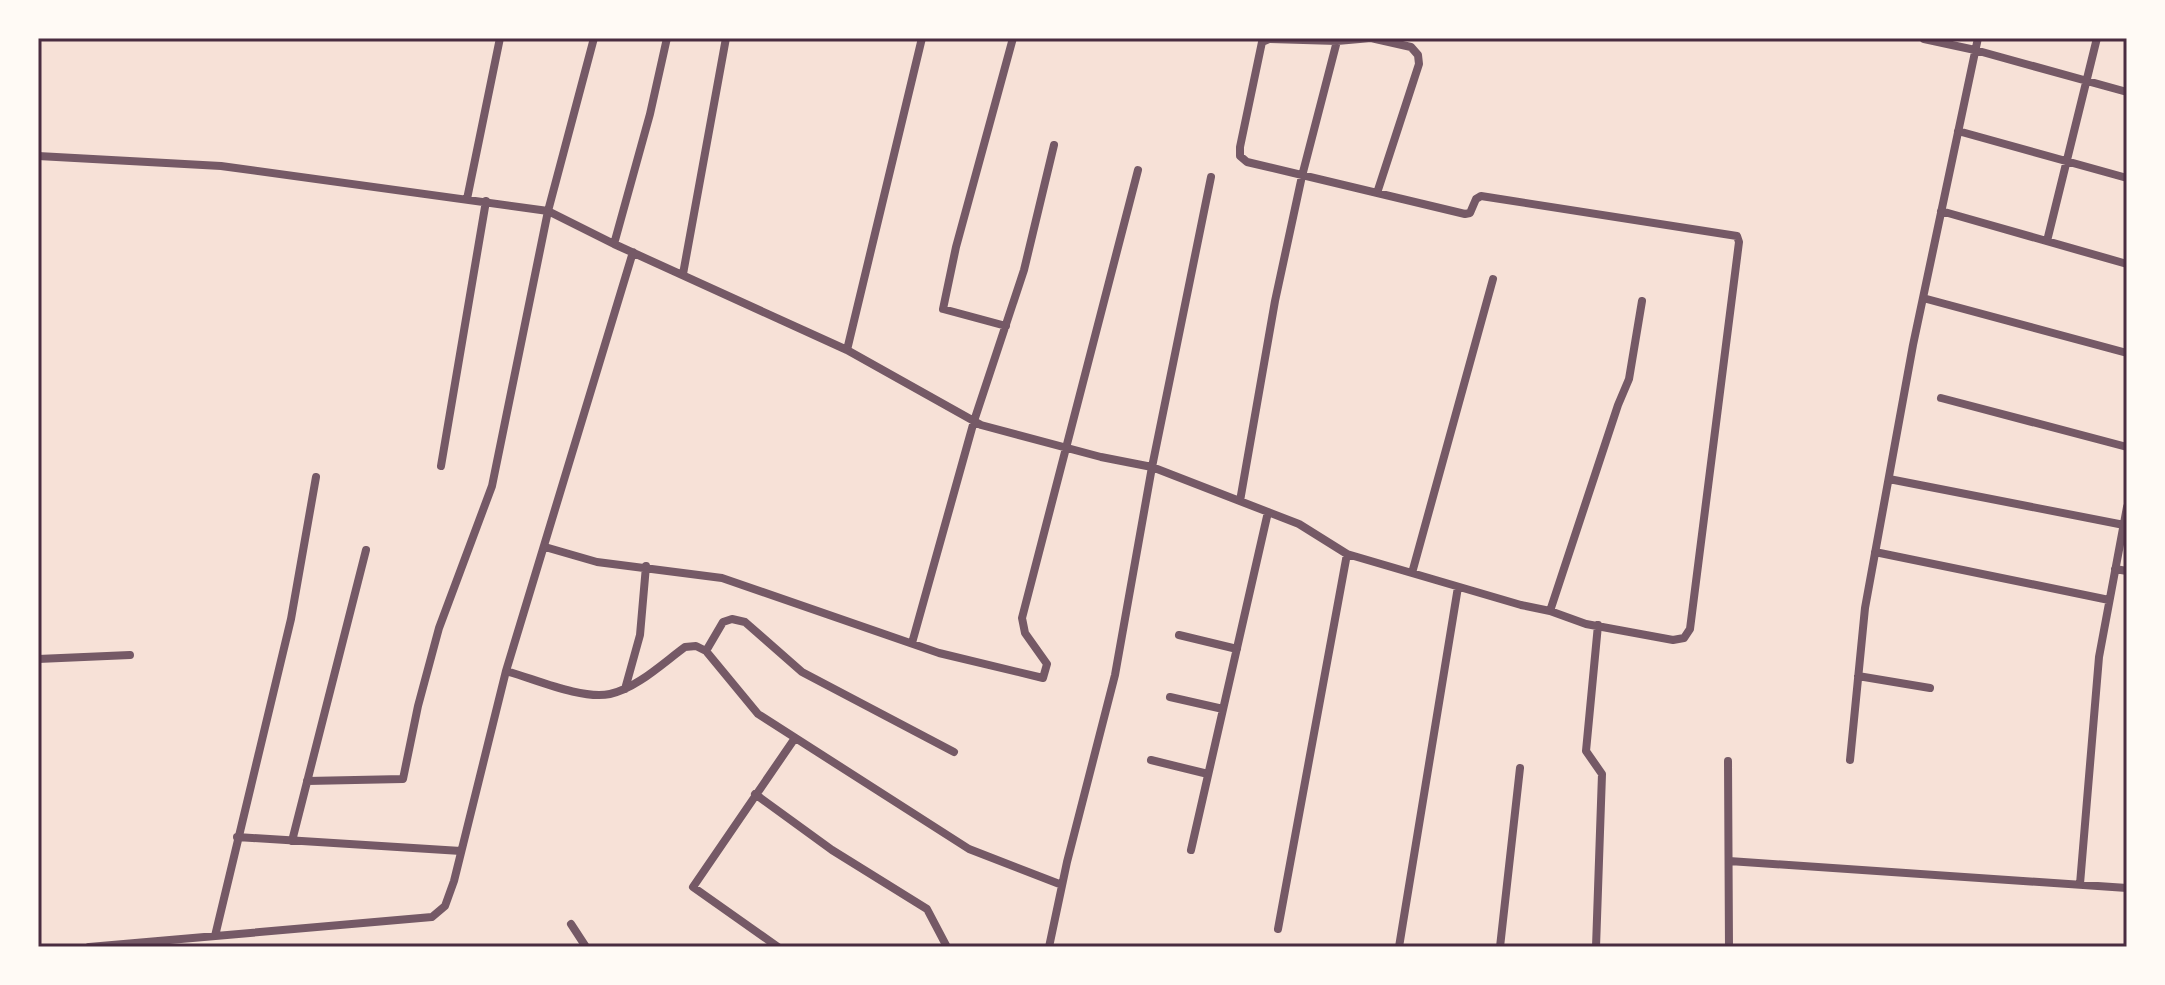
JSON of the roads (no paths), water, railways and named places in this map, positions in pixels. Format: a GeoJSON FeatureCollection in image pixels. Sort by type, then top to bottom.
{"type":"FeatureCollection","features":[{"type":"Feature","properties":{"kind":"street"},"geometry":{"type":"LineString","coordinates":[[467,199],[500,38]]}},
{"type":"Feature","properties":{"kind":"street"},"geometry":{"type":"LineString","coordinates":[[307,781],[403,779],[439,628],[492,486],[548,211],[594,38]]}},
{"type":"Feature","properties":{"kind":"street"},"geometry":{"type":"LineString","coordinates":[[614,244],[650,114],[667,38]]}},
{"type":"Feature","properties":{"kind":"street"},"geometry":{"type":"LineString","coordinates":[[683,274],[726,38]]}},
{"type":"Feature","properties":{"kind":"street"},"geometry":{"type":"LineString","coordinates":[[847,350],[922,38]]}},
{"type":"Feature","properties":{"kind":"street"},"geometry":{"type":"LineString","coordinates":[[1006,326],[943,309],[956,247],[1013,38]]}},
{"type":"Feature","properties":{"kind":"street"},"geometry":{"type":"LineString","coordinates":[[38,156],[221,166],[548,211],[847,350],[974,421],[1065,448],[1152,467],[1299,524],[1347,554],[1586,624],[1673,640],[1684,638],[1690,629],[1739,242],[1737,236],[1481,196],[1476,199],[1470,213],[1465,214],[1247,162],[1240,156],[1262,42],[1269,39],[1337,41],[1371,38],[1411,47],[1418,55],[1419,64],[1377,193]]}},
{"type":"Feature","properties":{"kind":"street"},"geometry":{"type":"LineString","coordinates":[[1850,760],[1865,608],[1923,298],[1978,38]]}},
{"type":"Feature","properties":{"kind":"street"},"geometry":{"type":"LineString","coordinates":[[2047,241],[2097,38]]}},
{"type":"Feature","properties":{"kind":"street"},"geometry":{"type":"LineString","coordinates":[[1924,39],[2127,92]]}},
{"type":"Feature","properties":{"kind":"street"},"geometry":{"type":"LineString","coordinates":[[1240,501],[1275,301],[1302,176],[1337,41]]}},
{"type":"Feature","properties":{"kind":"street"},"geometry":{"type":"LineString","coordinates":[[1958,131],[2127,178]]}},
{"type":"Feature","properties":{"kind":"street"},"geometry":{"type":"LineString","coordinates":[[912,643],[974,421],[1024,270],[1054,145]]}},
{"type":"Feature","properties":{"kind":"street"},"geometry":{"type":"LineString","coordinates":[[545,547],[597,562],[722,578],[939,653],[1043,678],[1047,664],[1025,633],[1022,618],[1138,170]]}},
{"type":"Feature","properties":{"kind":"street"},"geometry":{"type":"LineString","coordinates":[[1049,947],[1115,675],[1152,467],[1211,177]]}},
{"type":"Feature","properties":{"kind":"street"},"geometry":{"type":"LineString","coordinates":[[441,466],[486,201]]}},
{"type":"Feature","properties":{"kind":"street"},"geometry":{"type":"LineString","coordinates":[[1941,211],[2127,264]]}},
{"type":"Feature","properties":{"kind":"street"},"geometry":{"type":"LineString","coordinates":[[89,947],[432,917],[445,906],[506,671],[633,252]]}},
{"type":"Feature","properties":{"kind":"street"},"geometry":{"type":"LineString","coordinates":[[1412,573],[1493,279]]}},
{"type":"Feature","properties":{"kind":"street"},"geometry":{"type":"LineString","coordinates":[[1923,298],[2127,353]]}},
{"type":"Feature","properties":{"kind":"street"},"geometry":{"type":"LineString","coordinates":[[1550,611],[1629,379],[1642,301]]}},
{"type":"Feature","properties":{"kind":"street"},"geometry":{"type":"LineString","coordinates":[[1941,398],[2127,447]]}},
{"type":"Feature","properties":{"kind":"street"},"geometry":{"type":"LineString","coordinates":[[215,936],[291,619],[316,477]]}},
{"type":"Feature","properties":{"kind":"street"},"geometry":{"type":"LineString","coordinates":[[1889,479],[2124,525]]}},
{"type":"Feature","properties":{"kind":"street"},"geometry":{"type":"LineString","coordinates":[[2080,884],[2099,657],[2127,507]]}},
{"type":"Feature","properties":{"kind":"street"},"geometry":{"type":"LineString","coordinates":[[1191,850],[1268,512]]}},
{"type":"Feature","properties":{"kind":"street"},"geometry":{"type":"LineString","coordinates":[[292,841],[366,550]]}},
{"type":"Feature","properties":{"kind":"street"},"geometry":{"type":"LineString","coordinates":[[1875,552],[2109,600]]}},
{"type":"Feature","properties":{"kind":"street"},"geometry":{"type":"LineString","coordinates":[[1278,929],[1347,554]]}},
{"type":"Feature","properties":{"kind":"street"},"geometry":{"type":"LineString","coordinates":[[625,689],[640,635],[646,566]]}},
{"type":"Feature","properties":{"kind":"street"},"geometry":{"type":"LineString","coordinates":[[2115,569],[2127,571]]}},
{"type":"Feature","properties":{"kind":"street"},"geometry":{"type":"LineString","coordinates":[[1399,947],[1458,587]]}},
{"type":"Feature","properties":{"kind":"street"},"geometry":{"type":"LineString","coordinates":[[706,651],[723,622],[732,619],[745,622],[802,672],[954,752]]}},
{"type":"Feature","properties":{"kind":"street"},"geometry":{"type":"LineString","coordinates":[[1596,947],[1602,774],[1586,751],[1598,625]]}},
{"type":"Feature","properties":{"kind":"street"},"geometry":{"type":"LineString","coordinates":[[1179,635],[1237,649]]}},
{"type":"Feature","properties":{"kind":"street"},"geometry":{"type":"LineString","coordinates":[[506,671],[589,695],[609,694],[625,689],[685,647],[696,646],[706,651],[758,714],[969,849],[1062,885]]}},
{"type":"Feature","properties":{"kind":"street"},"geometry":{"type":"LineString","coordinates":[[38,659],[130,655]]}},
{"type":"Feature","properties":{"kind":"street"},"geometry":{"type":"LineString","coordinates":[[1858,676],[1930,688]]}},
{"type":"Feature","properties":{"kind":"street"},"geometry":{"type":"LineString","coordinates":[[1170,697],[1223,709]]}},
{"type":"Feature","properties":{"kind":"street"},"geometry":{"type":"LineString","coordinates":[[778,947],[693,887],[795,738]]}},
{"type":"Feature","properties":{"kind":"street"},"geometry":{"type":"LineString","coordinates":[[1151,760],[1208,774]]}},
{"type":"Feature","properties":{"kind":"street"},"geometry":{"type":"LineString","coordinates":[[1728,761],[1729,947]]}},
{"type":"Feature","properties":{"kind":"street"},"geometry":{"type":"LineString","coordinates":[[1500,947],[1520,768]]}},
{"type":"Feature","properties":{"kind":"street"},"geometry":{"type":"LineString","coordinates":[[755,794],[832,850],[927,909],[947,947]]}},
{"type":"Feature","properties":{"kind":"street"},"geometry":{"type":"LineString","coordinates":[[237,837],[461,851]]}},
{"type":"Feature","properties":{"kind":"street"},"geometry":{"type":"LineString","coordinates":[[1729,861],[2127,888]]}},
{"type":"Feature","properties":{"kind":"street"},"geometry":{"type":"LineString","coordinates":[[571,924],[586,947]]}}]}
